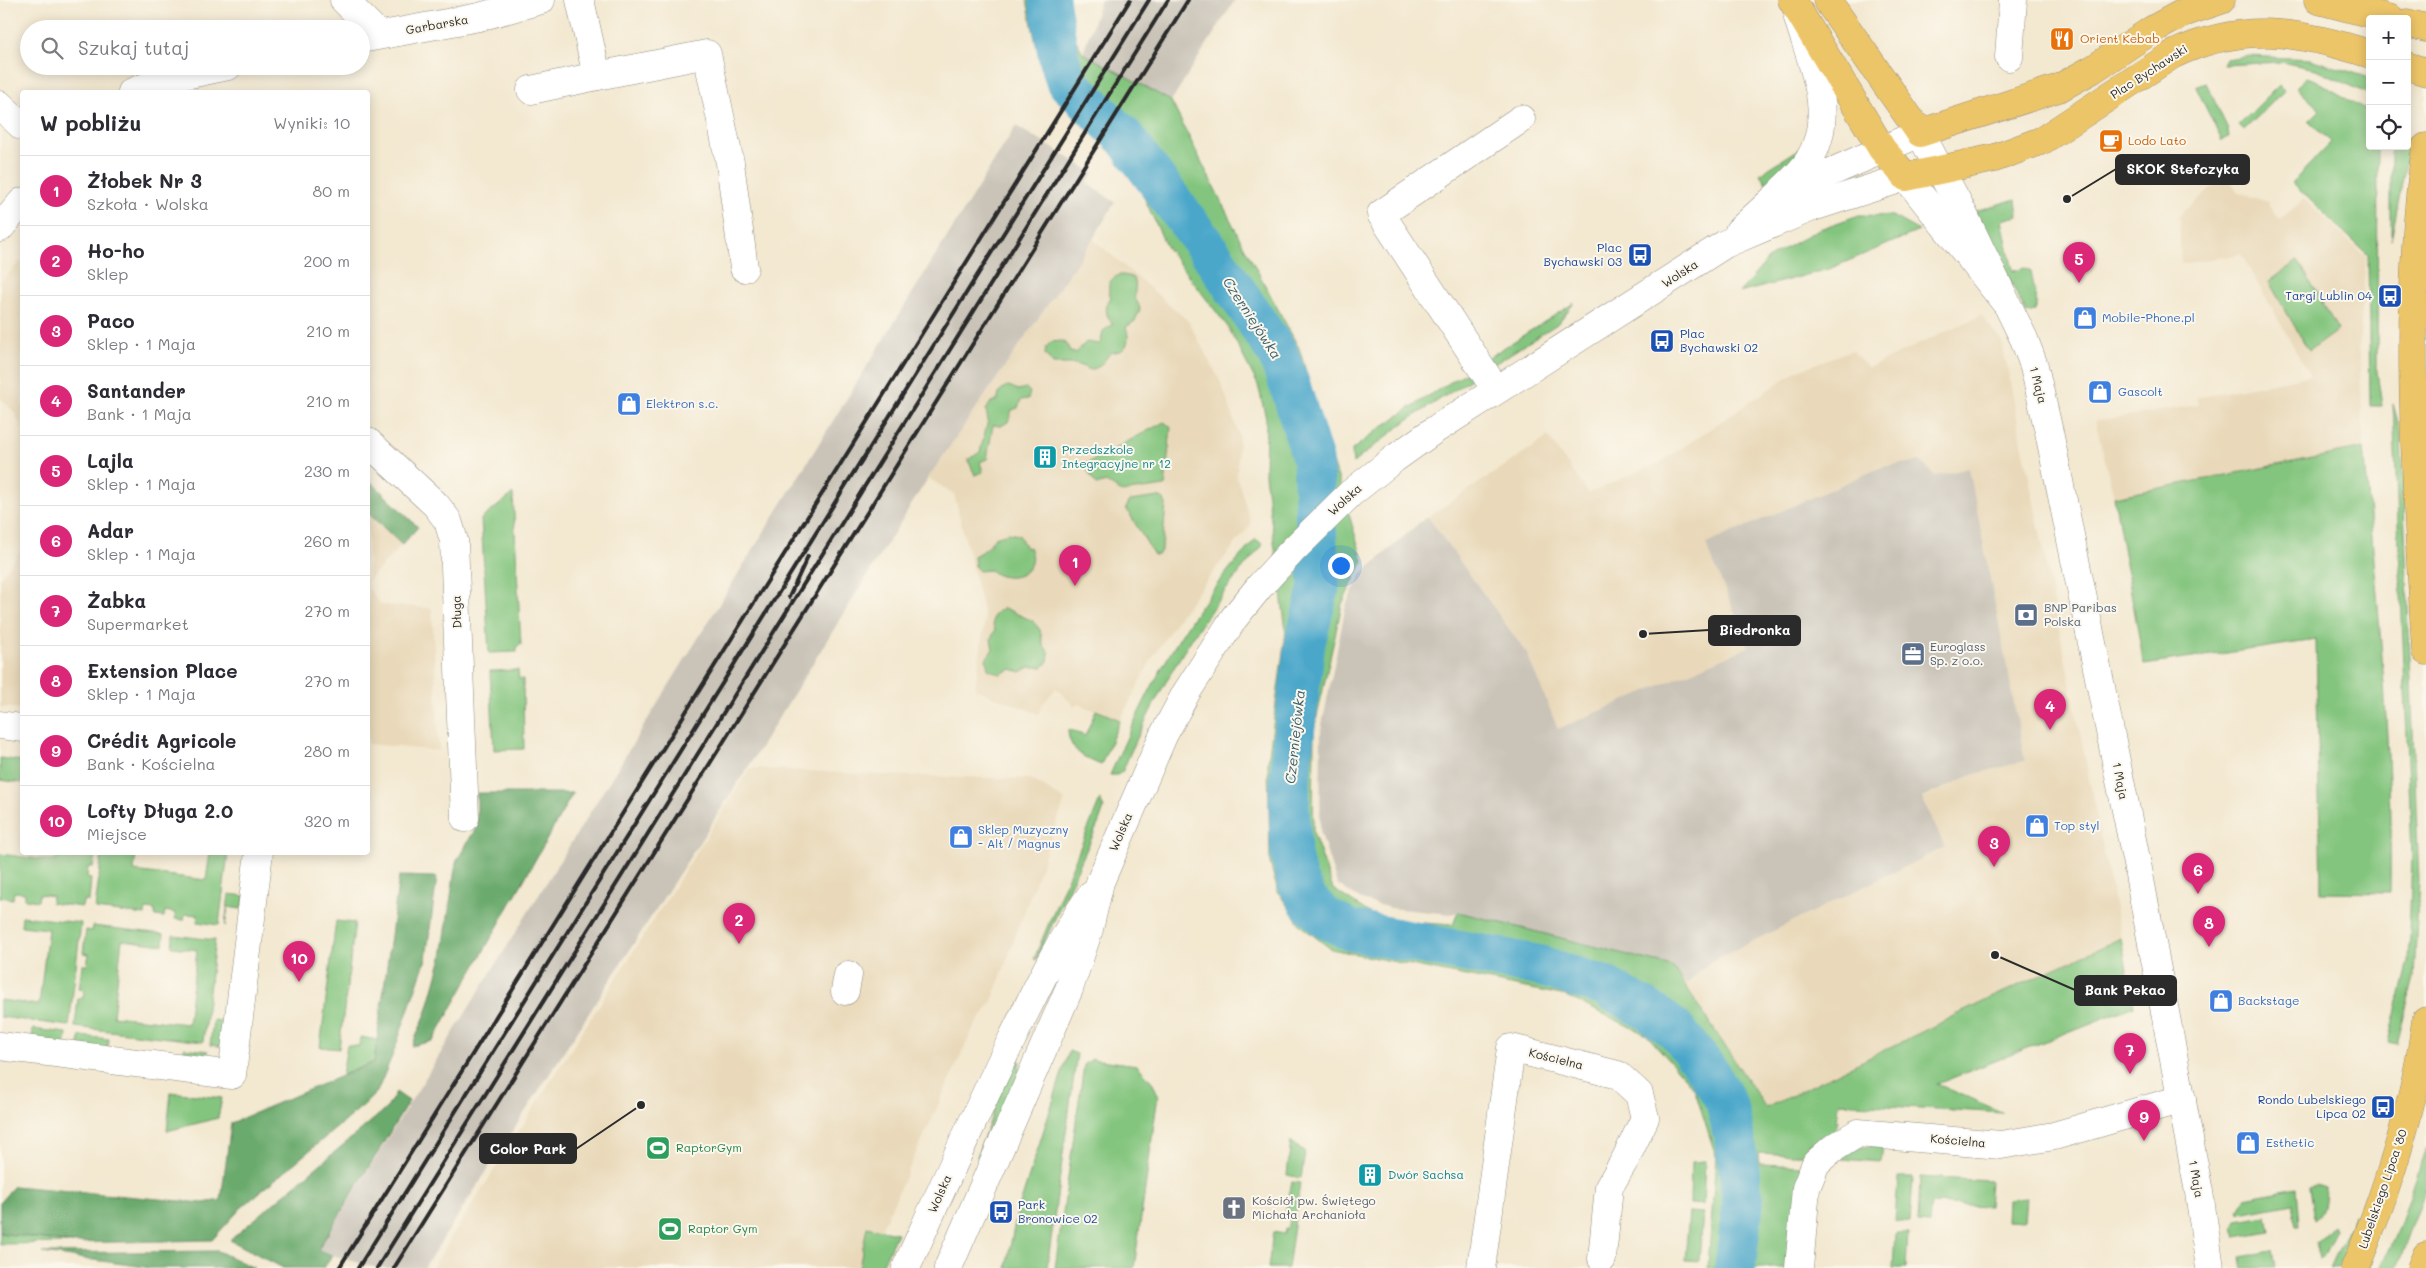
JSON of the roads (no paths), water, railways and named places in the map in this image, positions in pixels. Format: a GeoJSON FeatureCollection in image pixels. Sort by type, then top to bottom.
{"type":"FeatureCollection","features":[{"type":"Feature","properties":{"kind":"main road"},"geometry":{"type":"LineString","coordinates":[[1827,0],[1920,133],[2059,88],[2183,13],[2221,0]]}},
{"type":"Feature","properties":{"kind":"main road"},"geometry":{"type":"LineString","coordinates":[[2318,0],[2376,15]]}},
{"type":"Feature","properties":{"kind":"main road"},"geometry":{"type":"LineString","coordinates":[[1793,2],[1882,149],[1906,177]]}},
{"type":"Feature","properties":{"kind":"main road"},"geometry":{"type":"LineString","coordinates":[[2411,24],[2426,28]]}},
{"type":"Feature","properties":{"kind":"main road","name":"Plac Bychawski"},"geometry":{"type":"LineString","coordinates":[[1906,177],[1995,158],[2043,140],[2172,55],[2194,44],[2217,37],[2250,32],[2278,32],[2307,37],[2366,53]]}},
{"type":"Feature","properties":{"kind":"main road"},"geometry":{"type":"LineString","coordinates":[[2411,67],[2426,72]]}},
{"type":"Feature","properties":{"kind":"main road"},"geometry":{"type":"LineString","coordinates":[[2426,147],[2416,246],[2414,354],[2426,651]]}},
{"type":"Feature","properties":{"kind":"main road","name":"Lubelskiego Lipca '80"},"geometry":{"type":"LineString","coordinates":[[2355,1268],[2374,1222],[2402,1136],[2418,1068],[2426,1021]]}},
{"type":"Feature","properties":{"kind":"main road"},"geometry":{"type":"LineString","coordinates":[[2421,1268],[2426,1256]]}},
{"type":"Feature","properties":{"kind":"street"},"geometry":{"type":"LineString","coordinates":[[344,0],[358,20]]}},
{"type":"Feature","properties":{"kind":"street","name":"Garbarska"},"geometry":{"type":"LineString","coordinates":[[370,37],[479,17],[541,0]]}},
{"type":"Feature","properties":{"kind":"street"},"geometry":{"type":"LineString","coordinates":[[580,0],[597,76]]}},
{"type":"Feature","properties":{"kind":"street"},"geometry":{"type":"LineString","coordinates":[[2010,57],[2013,0]]}},
{"type":"Feature","properties":{"kind":"street"},"geometry":{"type":"LineString","coordinates":[[1777,196],[1809,161],[1822,124],[1823,108],[1819,90],[1793,2]]}},
{"type":"Feature","properties":{"kind":"street"},"geometry":{"type":"LineString","coordinates":[[531,90],[707,54],[730,162],[744,268]]}},
{"type":"Feature","properties":{"kind":"street"},"geometry":{"type":"LineString","coordinates":[[137,90],[166,79],[185,75]]}},
{"type":"Feature","properties":{"kind":"street"},"geometry":{"type":"LineString","coordinates":[[0,105],[20,124]]}},
{"type":"Feature","properties":{"kind":"street"},"geometry":{"type":"LineString","coordinates":[[1496,390],[1381,214],[1521,119]]}},
{"type":"Feature","properties":{"kind":"street"},"geometry":{"type":"LineString","coordinates":[[1882,149],[1920,133],[1941,170]]}},
{"type":"Feature","properties":{"kind":"street","name":"Wolska"},"geometry":{"type":"LineString","coordinates":[[1725,244],[1777,196],[1882,149]]}},
{"type":"Feature","properties":{"kind":"street","name":"1 Maja"},"geometry":{"type":"LineString","coordinates":[[1941,170],[2024,339],[2034,366],[2138,869],[2182,1099],[2210,1268]]}},
{"type":"Feature","properties":{"kind":"street","name":"Wolska"},"geometry":{"type":"LineString","coordinates":[[948,1268],[1069,989],[1089,929],[1100,882],[1163,736],[1186,692],[1234,618],[1260,586],[1293,550],[1351,493],[1433,431],[1725,244],[1810,208],[1906,177]]}},
{"type":"Feature","properties":{"kind":"street","name":"1 Maja"},"geometry":{"type":"LineString","coordinates":[[1906,177],[2005,302]]}},
{"type":"Feature","properties":{"kind":"street"},"geometry":{"type":"LineString","coordinates":[[0,228],[20,204]]}},
{"type":"Feature","properties":{"kind":"street","name":"Długa"},"geometry":{"type":"LineString","coordinates":[[370,444],[436,505],[448,521],[454,541],[465,818]]}},
{"type":"Feature","properties":{"kind":"street"},"geometry":{"type":"LineString","coordinates":[[0,725],[20,728]]}},
{"type":"Feature","properties":{"kind":"street"},"geometry":{"type":"LineString","coordinates":[[0,1046],[232,1075],[258,855]]}},
{"type":"Feature","properties":{"kind":"street","name":"Wolska"},"geometry":{"type":"LineString","coordinates":[[906,1268],[1042,977],[1073,920],[1100,882]]}},
{"type":"Feature","properties":{"kind":"street"},"geometry":{"type":"LineString","coordinates":[[1018,1026],[1048,1038]]}},
{"type":"Feature","properties":{"kind":"street","name":"Kościelna"},"geometry":{"type":"LineString","coordinates":[[1481,1268],[1511,1048],[1618,1075],[1640,1094],[1645,1118],[1626,1158],[1609,1187],[1602,1258]]}},
{"type":"Feature","properties":{"kind":"street","name":"Kościelna"},"geometry":{"type":"LineString","coordinates":[[1798,1268],[1806,1188],[1816,1163],[1832,1149],[1858,1133],[2001,1145],[2054,1136],[2182,1099]]}},
{"type":"Feature","properties":{"kind":"waterway","name":"Czerniejówka"},"geometry":{"type":"LineString","coordinates":[[1049,0],[1059,58],[1066,81],[1125,138],[1210,252],[1278,354],[1313,460],[1319,587],[1305,643],[1292,750],[1289,799],[1291,855],[1297,881],[1308,901],[1327,919],[1350,930],[1541,966],[1604,986],[1648,1010],[1676,1030],[1708,1071],[1726,1102],[1736,1145],[1743,1204],[1735,1268]]}},
{"type":"Feature","properties":{"kind":"railway"},"geometry":{"type":"LineString","coordinates":[[339,1268],[1130,0]]}},
{"type":"Feature","properties":{"kind":"railway"},"geometry":{"type":"LineString","coordinates":[[859,465],[1149,0]]}},
{"type":"Feature","properties":{"kind":"railway"},"geometry":{"type":"LineString","coordinates":[[377,1268],[1168,0]]}},
{"type":"Feature","properties":{"kind":"railway"},"geometry":{"type":"LineString","coordinates":[[394,1268],[1188,0]]}},
{"type":"Feature","properties":{"kind":"railway"},"geometry":{"type":"LineString","coordinates":[[358,1268],[862,459]]}},
{"type":"Feature","properties":{"kind":"railway"},"geometry":{"type":"LineString","coordinates":[[789,597],[808,556]]}},
{"type":"Feature","properties":{"kind":"place","name":"Orient Kebab"},"geometry":{"type":"Point","coordinates":[2062,39]}},
{"type":"Feature","properties":{"kind":"place","name":"Lodo Lato"},"geometry":{"type":"Point","coordinates":[2111,141]}},
{"type":"Feature","properties":{"kind":"place","name":"SKOK Stefczyka"},"geometry":{"type":"Point","coordinates":[2067,199]}},
{"type":"Feature","properties":{"kind":"place","name":"Plac Bychawski 03"},"geometry":{"type":"Point","coordinates":[1640,255]}},
{"type":"Feature","properties":{"kind":"place","name":"Lajla"},"geometry":{"type":"Point","coordinates":[2079,283]}},
{"type":"Feature","properties":{"kind":"place","name":"Targi Lublin 04"},"geometry":{"type":"Point","coordinates":[2390,296]}},
{"type":"Feature","properties":{"kind":"place","name":"Mobile-Phone.pl"},"geometry":{"type":"Point","coordinates":[2085,318]}},
{"type":"Feature","properties":{"kind":"place","name":"Plac Bychawski 02"},"geometry":{"type":"Point","coordinates":[1662,341]}},
{"type":"Feature","properties":{"kind":"place","name":"Gascolt"},"geometry":{"type":"Point","coordinates":[2100,392]}},
{"type":"Feature","properties":{"kind":"place","name":"Elektron s.c."},"geometry":{"type":"Point","coordinates":[629,404]}},
{"type":"Feature","properties":{"kind":"place","name":"Przedszkole Integracyjne nr 12"},"geometry":{"type":"Point","coordinates":[1045,457]}},
{"type":"Feature","properties":{"kind":"place","name":"Żłobek Nr 3"},"geometry":{"type":"Point","coordinates":[1075,586]}},
{"type":"Feature","properties":{"kind":"place","name":"BNP Paribas Polska"},"geometry":{"type":"Point","coordinates":[2026,615]}},
{"type":"Feature","properties":{"kind":"place","name":"Biedronka"},"geometry":{"type":"Point","coordinates":[1643,634]}},
{"type":"Feature","properties":{"kind":"place","name":"Euroglass Sp. z o.o."},"geometry":{"type":"Point","coordinates":[1913,654]}},
{"type":"Feature","properties":{"kind":"place","name":"Santander"},"geometry":{"type":"Point","coordinates":[2050,730]}},
{"type":"Feature","properties":{"kind":"place","name":"Top styl"},"geometry":{"type":"Point","coordinates":[2037,826]}},
{"type":"Feature","properties":{"kind":"place","name":"Sklep Muzyczny - Alt / Magnus"},"geometry":{"type":"Point","coordinates":[961,837]}},
{"type":"Feature","properties":{"kind":"place","name":"Paco"},"geometry":{"type":"Point","coordinates":[1994,867]}},
{"type":"Feature","properties":{"kind":"place","name":"Adar"},"geometry":{"type":"Point","coordinates":[2198,894]}},
{"type":"Feature","properties":{"kind":"place","name":"Ho-ho"},"geometry":{"type":"Point","coordinates":[739,944]}},
{"type":"Feature","properties":{"kind":"place","name":"Extension Place"},"geometry":{"type":"Point","coordinates":[2209,947]}},
{"type":"Feature","properties":{"kind":"place","name":"Bank Pekao"},"geometry":{"type":"Point","coordinates":[1995,955]}},
{"type":"Feature","properties":{"kind":"place","name":"Lofty Długa 2.0"},"geometry":{"type":"Point","coordinates":[299,982]}},
{"type":"Feature","properties":{"kind":"place","name":"Backstage"},"geometry":{"type":"Point","coordinates":[2221,1001]}},
{"type":"Feature","properties":{"kind":"place","name":"Żabka"},"geometry":{"type":"Point","coordinates":[2130,1074]}},
{"type":"Feature","properties":{"kind":"place","name":"Color Park"},"geometry":{"type":"Point","coordinates":[641,1105]}},
{"type":"Feature","properties":{"kind":"place","name":"Rondo Lubelskiego Lipca 02"},"geometry":{"type":"Point","coordinates":[2383,1107]}},
{"type":"Feature","properties":{"kind":"place","name":"Crédit Agricole"},"geometry":{"type":"Point","coordinates":[2144,1141]}},
{"type":"Feature","properties":{"kind":"place","name":"Esthetic"},"geometry":{"type":"Point","coordinates":[2248,1143]}},
{"type":"Feature","properties":{"kind":"place","name":"RaptorGym"},"geometry":{"type":"Point","coordinates":[658,1148]}},
{"type":"Feature","properties":{"kind":"place","name":"Dwór Sachsa"},"geometry":{"type":"Point","coordinates":[1370,1175]}},
{"type":"Feature","properties":{"kind":"place","name":"Kościół pw. Świętego Michała Archanioła"},"geometry":{"type":"Point","coordinates":[1234,1208]}},
{"type":"Feature","properties":{"kind":"place","name":"Park Bronowice 02"},"geometry":{"type":"Point","coordinates":[1001,1212]}},
{"type":"Feature","properties":{"kind":"place","name":"Raptor Gym"},"geometry":{"type":"Point","coordinates":[670,1229]}}]}
